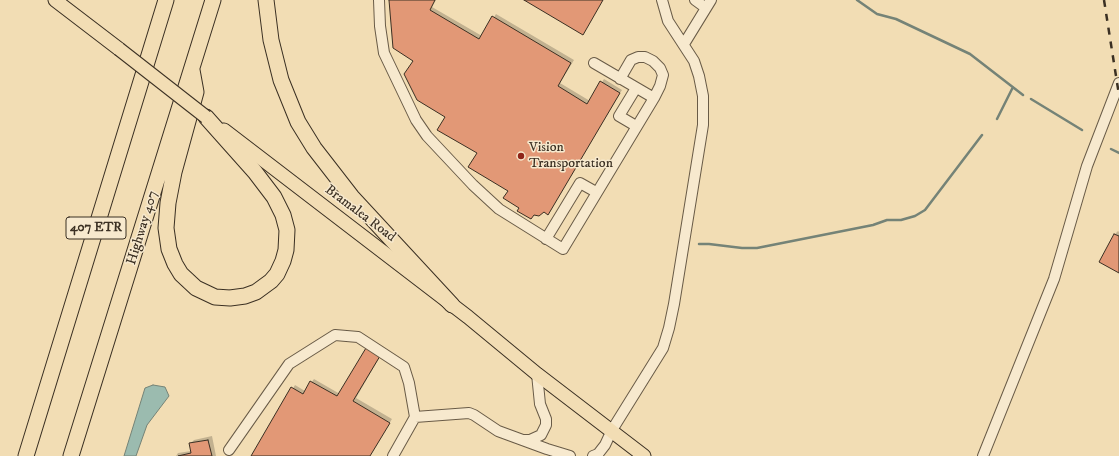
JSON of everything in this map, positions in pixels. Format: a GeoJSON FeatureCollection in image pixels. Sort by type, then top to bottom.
{"type":"FeatureCollection","features":[{"type":"Feature","properties":{"kind":"highway","name":"407 ETR"},"geometry":{"type":"LineString","coordinates":[[26,456],[166,0]]}},
{"type":"Feature","properties":{"kind":"highway","name":"Highway 407"},"geometry":{"type":"LineString","coordinates":[[71,456],[213,0]]}},
{"type":"Feature","properties":{"kind":"highway"},"geometry":{"type":"LineString","coordinates":[[266,0],[271,40],[281,80],[298,122],[314,148],[352,197],[452,305]]}},
{"type":"Feature","properties":{"kind":"highway"},"geometry":{"type":"LineString","coordinates":[[192,70],[196,92],[174,172],[168,203],[166,228],[169,249],[181,274],[196,288],[215,297],[230,298],[245,296],[256,292],[271,281],[277,274],[286,250],[286,230],[283,215],[274,197],[255,172],[206,117]]}},
{"type":"Feature","properties":{"kind":"main road","name":"Bramalea Road"},"geometry":{"type":"LineString","coordinates":[[55,0],[452,305],[537,374],[644,456]]}},
{"type":"Feature","properties":{"kind":"lane"},"geometry":{"type":"LineString","coordinates":[[379,0],[380,26],[384,53],[416,120],[427,136],[472,186],[499,209],[563,249],[654,98],[660,86],[663,75],[660,68],[649,59],[645,57],[638,57],[632,60],[620,78]]}},
{"type":"Feature","properties":{"kind":"lane"},"geometry":{"type":"LineString","coordinates":[[593,456],[598,454],[605,445],[612,430],[663,348],[674,304],[702,125],[703,96],[699,76],[694,61],[668,21],[662,0]]}},
{"type":"Feature","properties":{"kind":"lane"},"geometry":{"type":"LineString","coordinates":[[684,44],[708,4],[694,0]]}},
{"type":"Feature","properties":{"kind":"lane"},"geometry":{"type":"LineString","coordinates":[[594,63],[654,98]]}},
{"type":"Feature","properties":{"kind":"lane"},"geometry":{"type":"LineString","coordinates":[[983,456],[1054,279],[1087,166],[1119,83]]}},
{"type":"Feature","properties":{"kind":"lane"},"geometry":{"type":"LineString","coordinates":[[636,88],[619,116],[636,126]]}},
{"type":"Feature","properties":{"kind":"lane"},"geometry":{"type":"LineString","coordinates":[[546,239],[580,183],[596,192]]}},
{"type":"Feature","properties":{"kind":"lane"},"geometry":{"type":"LineString","coordinates":[[229,450],[289,364],[335,334],[358,337],[404,367],[409,383],[415,417],[393,456]]}},
{"type":"Feature","properties":{"kind":"lane"},"geometry":{"type":"LineString","coordinates":[[519,439],[530,440],[536,438],[541,435],[546,425],[546,419],[540,404],[537,374]]}},
{"type":"Feature","properties":{"kind":"lane"},"geometry":{"type":"LineString","coordinates":[[415,417],[469,413],[498,431],[570,456]]}},
{"type":"Feature","properties":{"kind":"shaded area"},"geometry":{"type":"Polygon","coordinates":[[[153,385],[165,387],[169,396],[147,425],[136,456],[124,456],[145,388],[153,385]]]}},
{"type":"Feature","properties":{"kind":"building"},"geometry":{"type":"Polygon","coordinates":[[[389,0],[435,0],[430,10],[479,39],[492,16],[571,63],[558,86],[587,104],[600,81],[620,93],[548,215],[544,212],[539,216],[534,215],[531,219],[517,211],[519,208],[503,198],[508,191],[468,167],[477,153],[437,130],[445,117],[417,100],[404,74],[413,61],[393,48],[389,0]]]}},
{"type":"Feature","properties":{"kind":"building"},"geometry":{"type":"Polygon","coordinates":[[[524,0],[603,0],[583,35],[524,0]]]}},
{"type":"Feature","properties":{"kind":"building"},"geometry":{"type":"Polygon","coordinates":[[[1114,234],[1119,236],[1119,273],[1099,262],[1114,234]]]}},
{"type":"Feature","properties":{"kind":"building"},"geometry":{"type":"Polygon","coordinates":[[[366,348],[380,356],[353,401],[390,423],[370,456],[251,456],[291,387],[303,394],[310,381],[337,396],[366,348]]]}},
{"type":"Feature","properties":{"kind":"building"},"geometry":{"type":"Polygon","coordinates":[[[208,440],[212,456],[178,456],[191,453],[189,443],[208,440]]]}},
{"type":"Feature","properties":{"kind":"waterway"},"geometry":{"type":"LineString","coordinates":[[857,0],[877,14],[896,19],[970,54],[1023,95]]}},
{"type":"Feature","properties":{"kind":"waterway"},"geometry":{"type":"LineString","coordinates":[[997,119],[1013,87]]}},
{"type":"Feature","properties":{"kind":"waterway"},"geometry":{"type":"LineString","coordinates":[[1031,99],[1082,130]]}},
{"type":"Feature","properties":{"kind":"waterway"},"geometry":{"type":"LineString","coordinates":[[699,244],[757,248],[873,225],[887,220],[901,220],[915,216],[925,210],[982,135]]}},
{"type":"Feature","properties":{"kind":"waterway"},"geometry":{"type":"LineString","coordinates":[[1111,149],[1119,153]]}},
{"type":"Feature","properties":{"kind":"railway"},"geometry":{"type":"LineString","coordinates":[[1104,0],[1119,95]]}},
{"type":"Feature","properties":{"kind":"place","name":"Vision Transportation"},"geometry":{"type":"Point","coordinates":[521,156]}}]}
